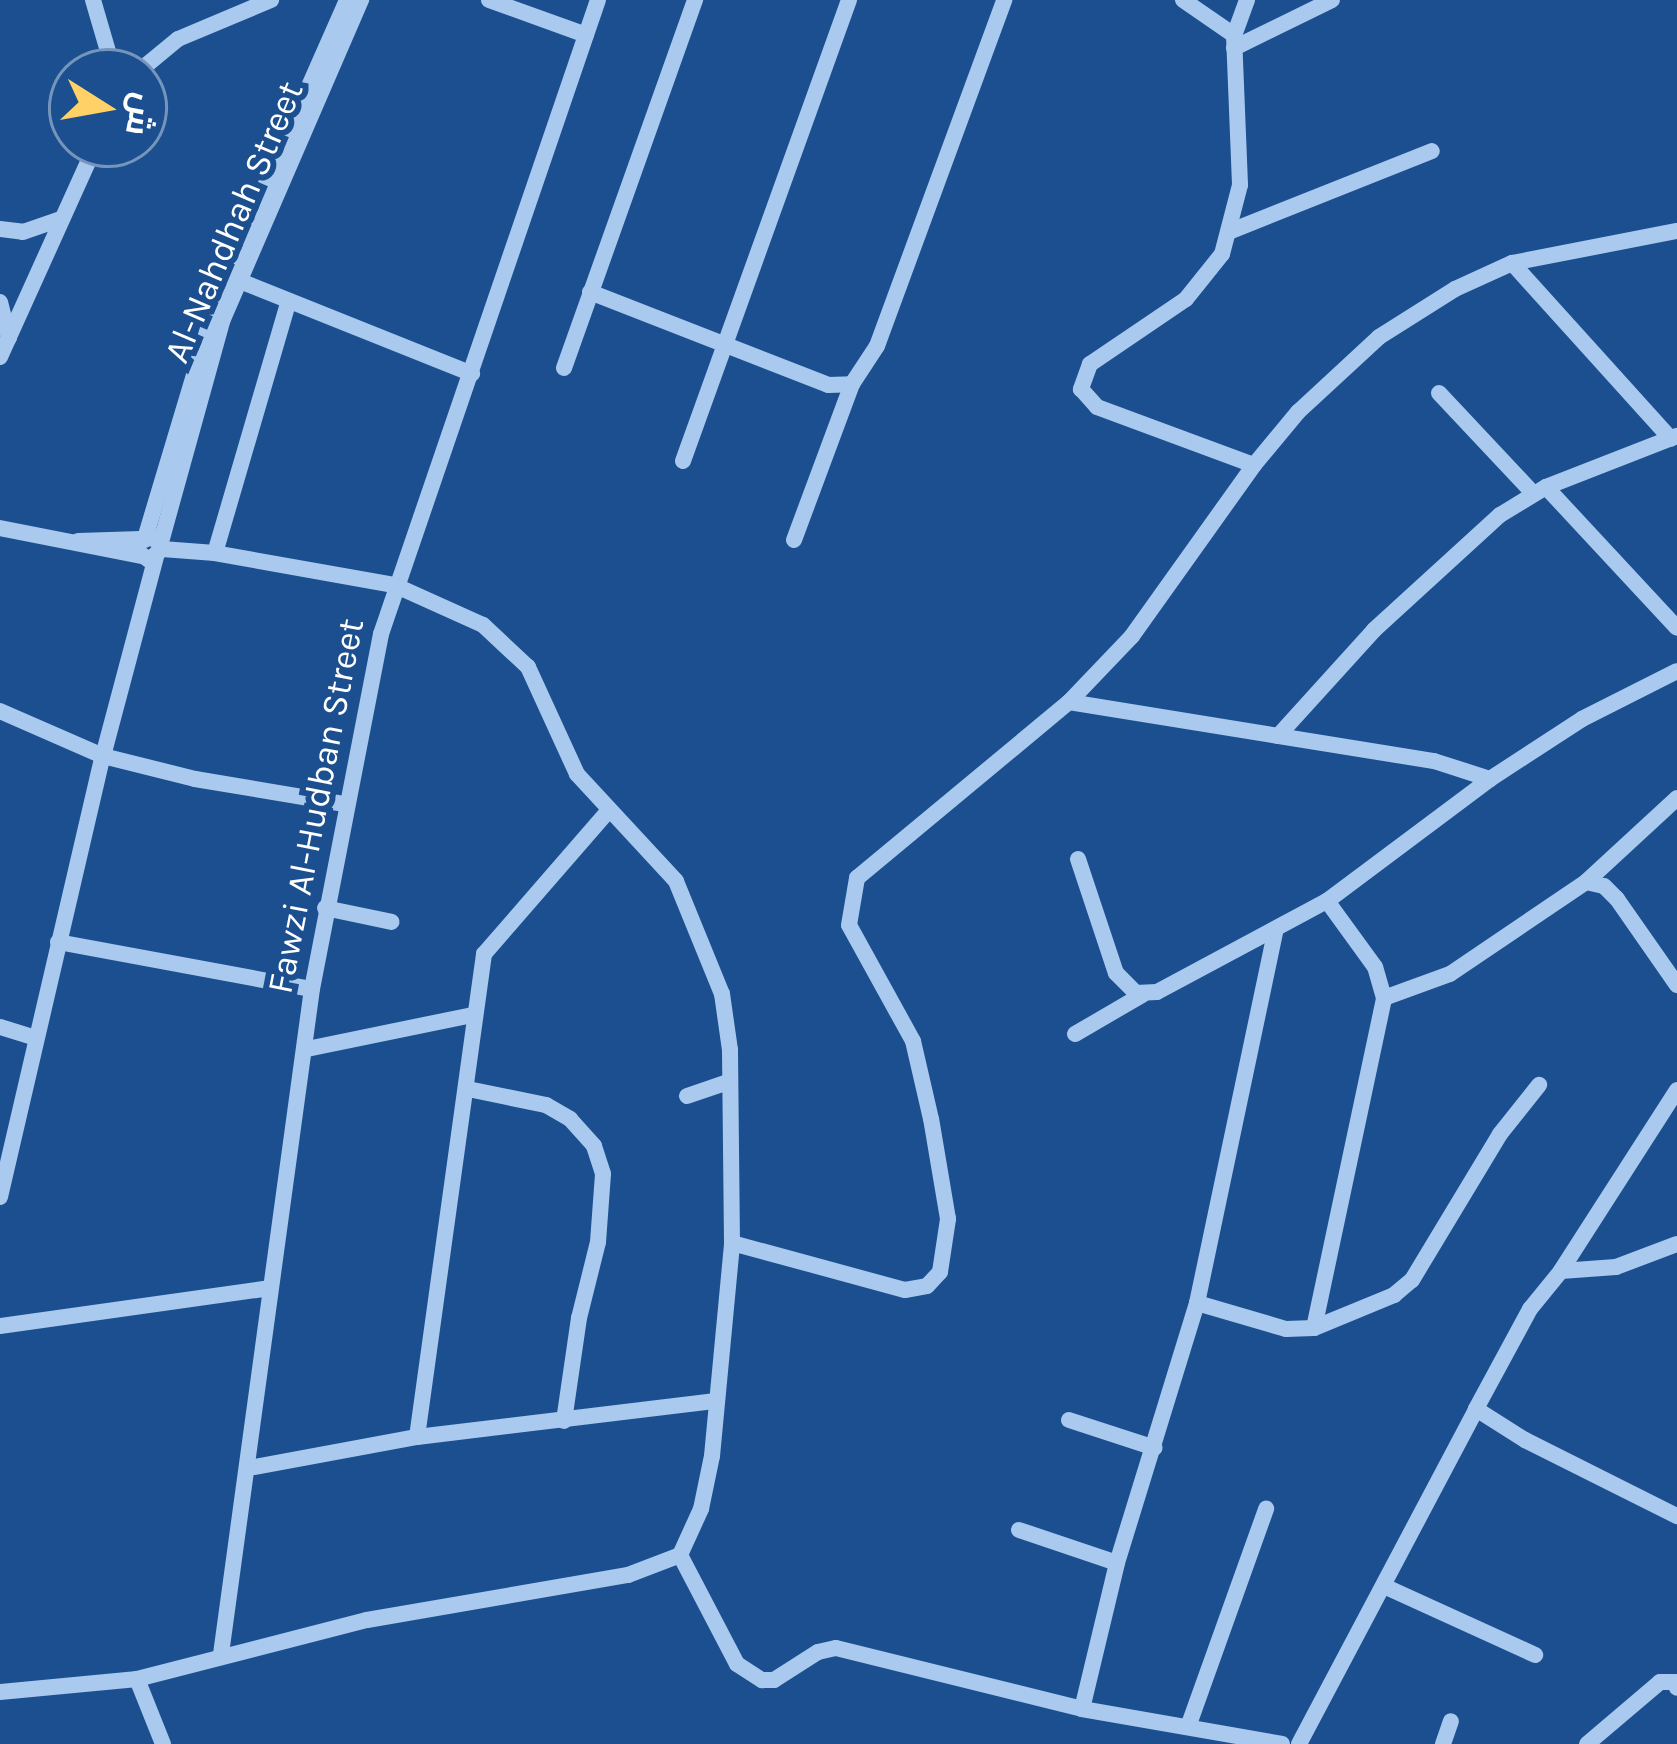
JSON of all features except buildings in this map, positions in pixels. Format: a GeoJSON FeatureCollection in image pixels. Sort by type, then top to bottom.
{"type":"FeatureCollection","features":[{"type":"Feature","properties":{"kind":"street"},"geometry":{"type":"LineString","coordinates":[[93,0],[107,48]]}},
{"type":"Feature","properties":{"kind":"street"},"geometry":{"type":"LineString","coordinates":[[167,48],[271,0]]}},
{"type":"Feature","properties":{"kind":"street","name":"Al-Nahdhah Street"},"geometry":{"type":"LineString","coordinates":[[150,548],[220,287],[347,0]]}},
{"type":"Feature","properties":{"kind":"street","name":"Al-Nahdhah Street"},"geometry":{"type":"LineString","coordinates":[[150,548],[240,281],[361,0]]}},
{"type":"Feature","properties":{"kind":"street"},"geometry":{"type":"LineString","coordinates":[[489,0],[586,35]]}},
{"type":"Feature","properties":{"kind":"street","name":"Fawzi Al-Hudban Street"},"geometry":{"type":"LineString","coordinates":[[221,1654],[312,988],[345,804],[394,585],[472,374],[598,0]]}},
{"type":"Feature","properties":{"kind":"street"},"geometry":{"type":"LineString","coordinates":[[564,368],[695,0]]}},
{"type":"Feature","properties":{"kind":"street"},"geometry":{"type":"LineString","coordinates":[[683,461],[849,0]]}},
{"type":"Feature","properties":{"kind":"street"},"geometry":{"type":"LineString","coordinates":[[794,539],[852,384],[877,346],[1004,0]]}},
{"type":"Feature","properties":{"kind":"street"},"geometry":{"type":"LineString","coordinates":[[1183,0],[1234,41]]}},
{"type":"Feature","properties":{"kind":"street"},"geometry":{"type":"LineString","coordinates":[[1247,0],[1234,41],[1242,140],[1231,231],[1222,254],[1186,299],[1090,364],[1081,389],[1097,407],[1254,465]]}},
{"type":"Feature","properties":{"kind":"street"},"geometry":{"type":"LineString","coordinates":[[1234,41],[1333,0]]}},
{"type":"Feature","properties":{"kind":"street"},"geometry":{"type":"LineString","coordinates":[[1231,231],[1432,151]]}},
{"type":"Feature","properties":{"kind":"street"},"geometry":{"type":"LineString","coordinates":[[0,357],[84,168]]}},
{"type":"Feature","properties":{"kind":"street"},"geometry":{"type":"LineString","coordinates":[[0,229],[23,232],[59,219]]}},
{"type":"Feature","properties":{"kind":"street"},"geometry":{"type":"LineString","coordinates":[[732,1243],[905,1290],[927,1286],[940,1272],[947,1252],[947,1219],[917,1060],[894,1002],[849,925],[851,892],[868,865],[1070,701],[1153,613],[1254,465],[1298,412],[1379,337],[1455,289],[1512,263],[1677,231]]}},
{"type":"Feature","properties":{"kind":"street"},"geometry":{"type":"LineString","coordinates":[[1278,736],[1373,630],[1483,528],[1539,490],[1674,438],[1512,263]]}},
{"type":"Feature","properties":{"kind":"street"},"geometry":{"type":"LineString","coordinates":[[240,281],[472,374]]}},
{"type":"Feature","properties":{"kind":"street"},"geometry":{"type":"LineString","coordinates":[[590,292],[828,385],[852,384]]}},
{"type":"Feature","properties":{"kind":"street"},"geometry":{"type":"LineString","coordinates":[[0,302],[9,338]]}},
{"type":"Feature","properties":{"kind":"street"},"geometry":{"type":"LineString","coordinates":[[215,553],[288,303]]}},
{"type":"Feature","properties":{"kind":"street"},"geometry":{"type":"LineString","coordinates":[[1439,394],[1677,628]]}},
{"type":"Feature","properties":{"kind":"street"},"geometry":{"type":"LineString","coordinates":[[0,1692],[137,1679],[368,1620],[628,1575],[680,1555],[701,1509],[712,1456],[732,1243],[722,994],[694,920],[656,854],[609,810],[569,759],[543,692],[518,655],[483,625],[394,585],[215,553],[2,532]]}},
{"type":"Feature","properties":{"kind":"street"},"geometry":{"type":"LineString","coordinates":[[0,1197],[150,548]]}},
{"type":"Feature","properties":{"kind":"street"},"geometry":{"type":"LineString","coordinates":[[1075,1034],[1142,995],[1198,974],[1275,933],[1582,719],[1677,671]]}},
{"type":"Feature","properties":{"kind":"street"},"geometry":{"type":"LineString","coordinates":[[1070,701],[1434,760],[1490,779]]}},
{"type":"Feature","properties":{"kind":"street"},"geometry":{"type":"LineString","coordinates":[[0,710],[103,756],[195,779],[345,804]]}},
{"type":"Feature","properties":{"kind":"street"},"geometry":{"type":"LineString","coordinates":[[1384,998],[1450,974],[1586,882],[1677,797]]}},
{"type":"Feature","properties":{"kind":"street"},"geometry":{"type":"LineString","coordinates":[[416,1437],[484,953],[609,810]]}},
{"type":"Feature","properties":{"kind":"street"},"geometry":{"type":"LineString","coordinates":[[1078,859],[1116,973],[1126,988],[1142,995]]}},
{"type":"Feature","properties":{"kind":"street"},"geometry":{"type":"LineString","coordinates":[[1586,882],[1604,886],[1617,899],[1677,985]]}},
{"type":"Feature","properties":{"kind":"street"},"geometry":{"type":"LineString","coordinates":[[1314,1328],[1384,998],[1376,967],[1327,901]]}},
{"type":"Feature","properties":{"kind":"street"},"geometry":{"type":"LineString","coordinates":[[326,908],[392,922]]}},
{"type":"Feature","properties":{"kind":"street"},"geometry":{"type":"LineString","coordinates":[[1082,1709],[1118,1563],[1197,1303],[1275,933]]}},
{"type":"Feature","properties":{"kind":"street"},"geometry":{"type":"LineString","coordinates":[[58,942],[312,988]]}},
{"type":"Feature","properties":{"kind":"street"},"geometry":{"type":"LineString","coordinates":[[307,1049],[472,1015]]}},
{"type":"Feature","properties":{"kind":"street"},"geometry":{"type":"LineString","coordinates":[[0,1027],[35,1039]]}},
{"type":"Feature","properties":{"kind":"street"},"geometry":{"type":"LineString","coordinates":[[687,1096],[728,1082]]}},
{"type":"Feature","properties":{"kind":"street"},"geometry":{"type":"LineString","coordinates":[[1197,1303],[1286,1329],[1314,1328],[1394,1295],[1412,1280],[1500,1134],[1539,1085]]}},
{"type":"Feature","properties":{"kind":"street"},"geometry":{"type":"LineString","coordinates":[[468,1089],[546,1106],[570,1119],[594,1146],[603,1174],[598,1242],[579,1318],[564,1420]]}},
{"type":"Feature","properties":{"kind":"street"},"geometry":{"type":"LineString","coordinates":[[1300,1744],[1529,1309],[1561,1271],[1677,1090]]}},
{"type":"Feature","properties":{"kind":"street"},"geometry":{"type":"LineString","coordinates":[[1561,1271],[1616,1267],[1677,1244]]}},
{"type":"Feature","properties":{"kind":"street"},"geometry":{"type":"LineString","coordinates":[[0,1326],[270,1288]]}},
{"type":"Feature","properties":{"kind":"street"},"geometry":{"type":"LineString","coordinates":[[249,1468],[416,1437],[714,1401]]}},
{"type":"Feature","properties":{"kind":"street"},"geometry":{"type":"LineString","coordinates":[[1476,1409],[1677,1516]]}},
{"type":"Feature","properties":{"kind":"street"},"geometry":{"type":"LineString","coordinates":[[1069,1420],[1155,1448]]}},
{"type":"Feature","properties":{"kind":"street"},"geometry":{"type":"LineString","coordinates":[[1187,1727],[1266,1509]]}},
{"type":"Feature","properties":{"kind":"street"},"geometry":{"type":"LineString","coordinates":[[1019,1530],[1118,1563]]}},
{"type":"Feature","properties":{"kind":"street"},"geometry":{"type":"LineString","coordinates":[[680,1555],[737,1664],[750,1676],[774,1680],[818,1652],[836,1648],[1082,1709],[1282,1744]]}},
{"type":"Feature","properties":{"kind":"street"},"geometry":{"type":"LineString","coordinates":[[1386,1587],[1535,1655]]}},
{"type":"Feature","properties":{"kind":"street"},"geometry":{"type":"LineString","coordinates":[[137,1679],[163,1744]]}},
{"type":"Feature","properties":{"kind":"street"},"geometry":{"type":"LineString","coordinates":[[1587,1744],[1660,1682],[1676,1682],[1677,1688]]}},
{"type":"Feature","properties":{"kind":"street"},"geometry":{"type":"LineString","coordinates":[[1443,1744],[1451,1721]]}}]}
